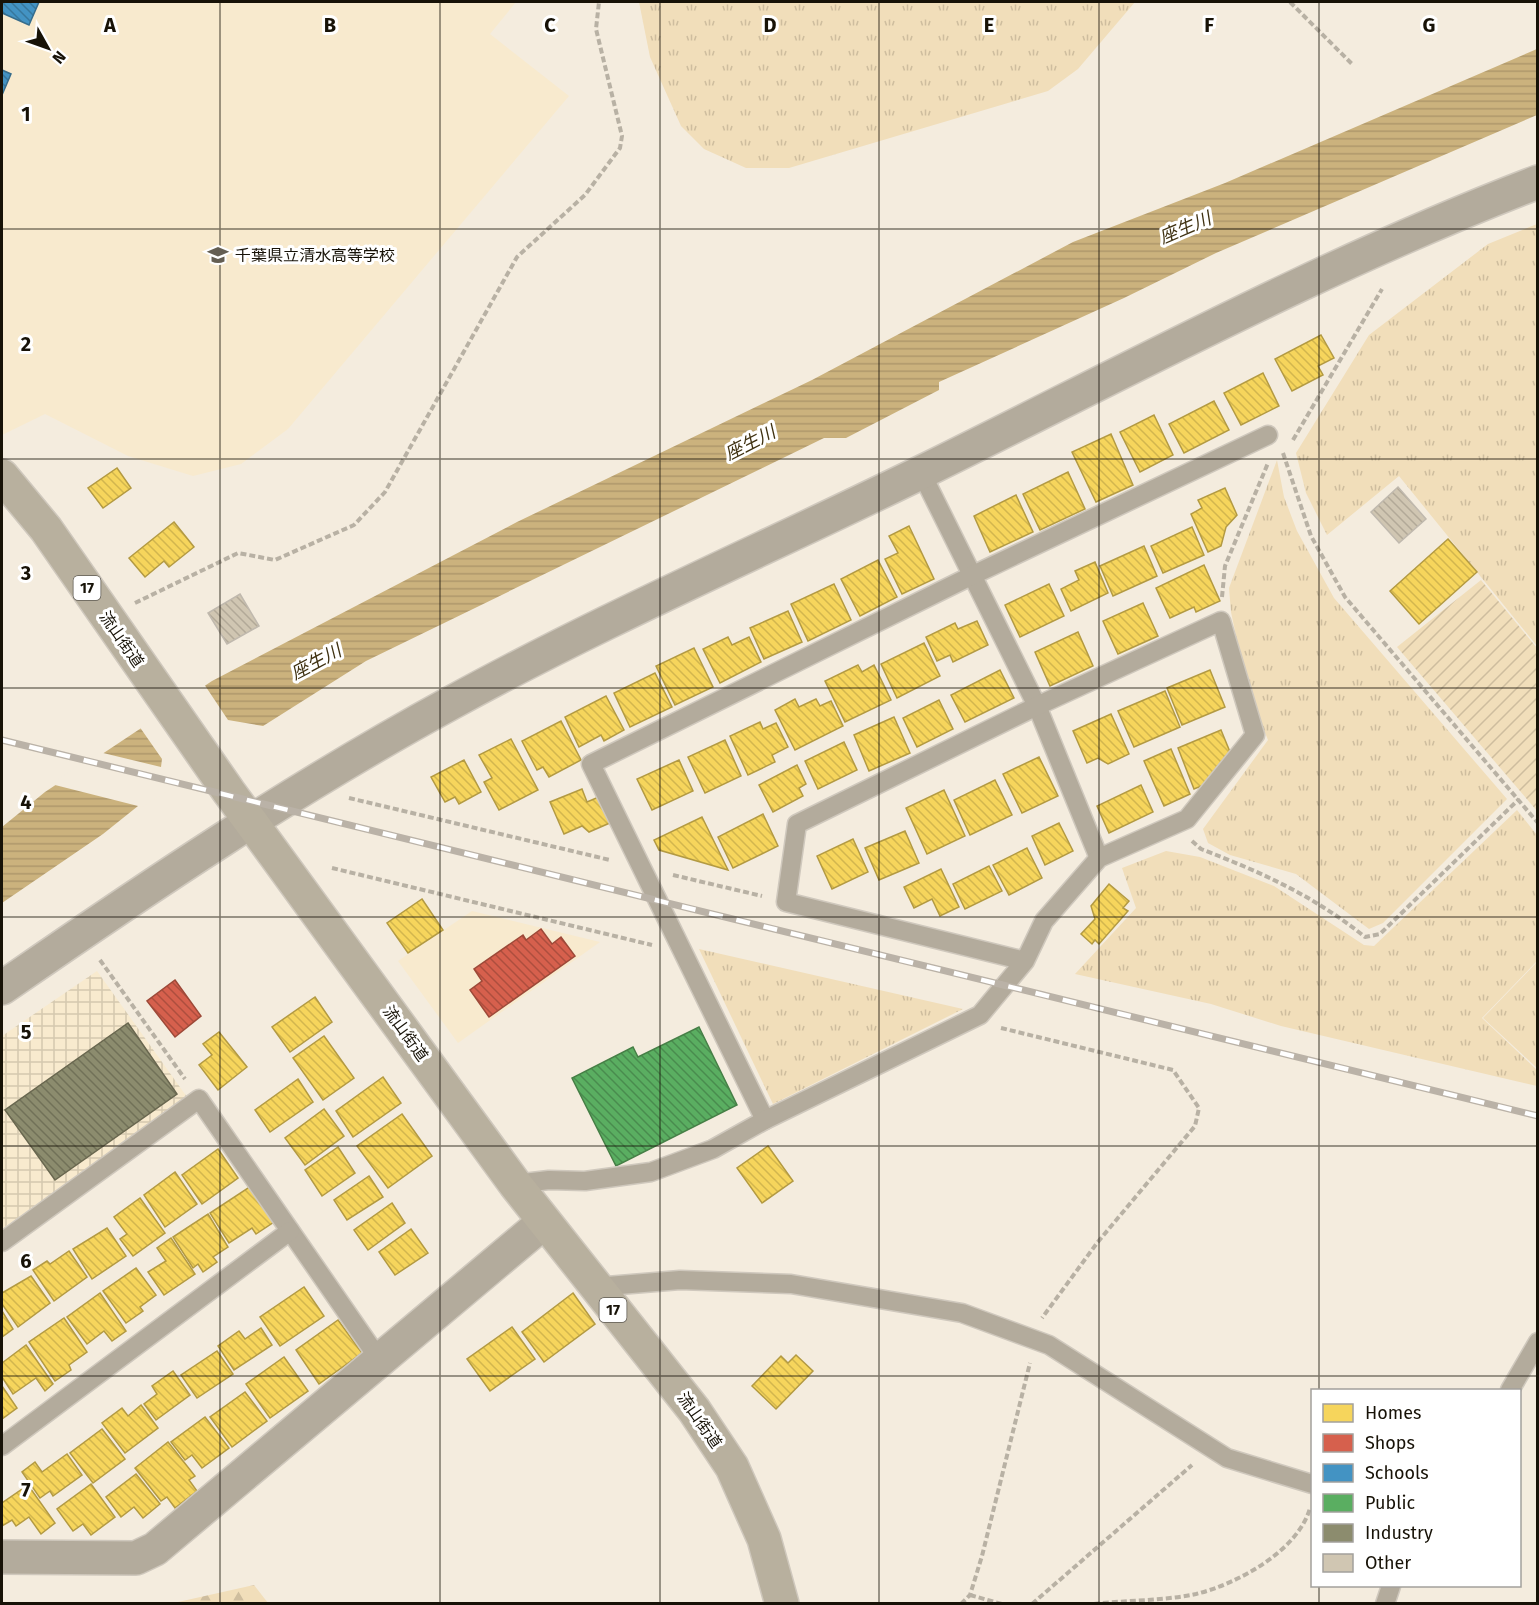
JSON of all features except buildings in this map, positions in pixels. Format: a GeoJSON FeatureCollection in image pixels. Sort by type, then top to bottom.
{"type":"FeatureCollection","features":[{"type":"Feature","properties":{"kind":"main road","name":"流山街道"},"geometry":{"type":"LineString","coordinates":[[3,480],[46,530],[229,792],[515,1184],[694,1410],[732,1467],[764,1539],[782,1604]]}},
{"type":"Feature","properties":{"kind":"street"},"geometry":{"type":"LineString","coordinates":[[2,988],[250,820],[454,701],[1178,344],[1445,218],[1538,182]]}},
{"type":"Feature","properties":{"kind":"street"},"geometry":{"type":"LineString","coordinates":[[2,1557],[136,1558],[155,1549],[381,1362],[544,1222]]}},
{"type":"Feature","properties":{"kind":"lane"},"geometry":{"type":"LineString","coordinates":[[765,1120],[591,764],[971,576],[1268,435]]}},
{"type":"Feature","properties":{"kind":"lane"},"geometry":{"type":"LineString","coordinates":[[921,472],[1037,706],[1100,858]]}},
{"type":"Feature","properties":{"kind":"lane"},"geometry":{"type":"LineString","coordinates":[[515,1184],[549,1180],[585,1181],[651,1172],[713,1149],[765,1120],[980,1016],[1025,961],[1044,921],[1100,858],[1187,819],[1255,735],[1221,621],[1037,706],[797,824],[786,902],[1025,961]]}},
{"type":"Feature","properties":{"kind":"lane"},"geometry":{"type":"LineString","coordinates":[[2,1242],[199,1099],[381,1362]]}},
{"type":"Feature","properties":{"kind":"lane"},"geometry":{"type":"LineString","coordinates":[[2,1446],[290,1231]]}},
{"type":"Feature","properties":{"kind":"lane"},"geometry":{"type":"LineString","coordinates":[[595,1287],[680,1280],[791,1284],[962,1313],[1049,1346],[1227,1458],[1311,1484]]}},
{"type":"Feature","properties":{"kind":"lane"},"geometry":{"type":"LineString","coordinates":[[1511,1389],[1538,1342]]}},
{"type":"Feature","properties":{"kind":"lane"},"geometry":{"type":"LineString","coordinates":[[1385,1604],[1391,1587]]}},
{"type":"Feature","properties":{"kind":"path"},"geometry":{"type":"LineString","coordinates":[[135,603],[238,553],[275,560],[344,530],[354,525],[385,492],[517,257],[585,195],[620,148],[622,136],[596,29],[599,2]]}},
{"type":"Feature","properties":{"kind":"path"},"geometry":{"type":"LineString","coordinates":[[1290,2],[1352,64]]}},
{"type":"Feature","properties":{"kind":"path"},"geometry":{"type":"LineString","coordinates":[[1268,435],[1286,457],[1311,536],[1345,597],[1538,823]]}},
{"type":"Feature","properties":{"kind":"path"},"geometry":{"type":"LineString","coordinates":[[349,798],[786,902]]}},
{"type":"Feature","properties":{"kind":"path"},"geometry":{"type":"LineString","coordinates":[[1174,825],[1201,849],[1268,875],[1338,915],[1365,937],[1380,934],[1519,799]]}},
{"type":"Feature","properties":{"kind":"path"},"geometry":{"type":"LineString","coordinates":[[332,868],[685,954]]}},
{"type":"Feature","properties":{"kind":"path"},"geometry":{"type":"LineString","coordinates":[[100,960],[199,1099]]}},
{"type":"Feature","properties":{"kind":"path"},"geometry":{"type":"LineString","coordinates":[[962,1604],[970,1595],[988,1533],[1042,1316],[1097,1243],[1195,1126],[1198,1108],[1173,1070],[995,1027],[980,1016]]}},
{"type":"Feature","properties":{"kind":"path"},"geometry":{"type":"LineString","coordinates":[[1032,1604],[1196,1461],[1205,1446]]}},
{"type":"Feature","properties":{"kind":"path"},"geometry":{"type":"LineString","coordinates":[[1094,1604],[1195,1594],[1227,1584],[1277,1555],[1307,1519],[1311,1504]]}},
{"type":"Feature","properties":{"kind":"path"},"geometry":{"type":"LineString","coordinates":[[970,1595],[1002,1604]]}},
{"type":"Feature","properties":{"kind":"shaded area","name":"千葉県立清水高等学校"},"geometry":{"type":"Polygon","coordinates":[[[2,2],[516,2],[490,34],[569,96],[288,429],[241,464],[193,476],[128,456],[45,414],[2,435],[2,2]]]}},
{"type":"Feature","properties":{"kind":"shaded area"},"geometry":{"type":"Polygon","coordinates":[[[472,911],[600,942],[458,1043],[398,961],[472,911]]]}},
{"type":"Feature","properties":{"kind":"shaded area"},"geometry":{"type":"Polygon","coordinates":[[[97,971],[187,1097],[2,1229],[2,1036],[97,971]]]}},
{"type":"Feature","properties":{"kind":"green space"},"geometry":{"type":"Polygon","coordinates":[[[639,2],[1135,2],[1078,69],[1048,91],[789,168],[746,168],[704,149],[681,126],[650,57],[639,2]]]}},
{"type":"Feature","properties":{"kind":"green space"},"geometry":{"type":"Polygon","coordinates":[[[1537,224],[1537,646],[1399,476],[1327,535],[1306,493],[1296,453],[1369,335],[1488,244],[1537,224]]]}},
{"type":"Feature","properties":{"kind":"green space"},"geometry":{"type":"Polygon","coordinates":[[[1277,460],[1284,497],[1297,531],[1334,598],[1507,799],[1383,923],[1369,929],[1296,874],[1230,855],[1208,843],[1203,829],[1268,740],[1247,688],[1231,612],[1229,588],[1277,460]]]}},
{"type":"Feature","properties":{"kind":"green space"},"geometry":{"type":"Polygon","coordinates":[[[1481,580],[1537,648],[1537,811],[1397,647],[1481,580]]]}},
{"type":"Feature","properties":{"kind":"green space"},"geometry":{"type":"Polygon","coordinates":[[[1517,810],[1537,835],[1537,961],[1482,1018],[1537,1070],[1537,1086],[1281,1026],[1211,1004],[1075,974],[1136,908],[1122,868],[1166,851],[1200,857],[1274,886],[1364,945],[1374,946],[1517,810]]]}},
{"type":"Feature","properties":{"kind":"green space"},"geometry":{"type":"Polygon","coordinates":[[[699,949],[963,1009],[773,1104],[699,949]]]}},
{"type":"Feature","properties":{"kind":"green space"},"geometry":{"type":"Polygon","coordinates":[[[1537,962],[1537,1068],[1483,1018],[1537,962]]]}},
{"type":"Feature","properties":{"kind":"green space"},"geometry":{"type":"Polygon","coordinates":[[[254,1585],[268,1603],[177,1603],[178,1602],[254,1585]]]}},
{"type":"Feature","properties":{"kind":"water","name":"座生川"},"geometry":{"type":"Polygon","coordinates":[[[1537,49],[1537,115],[1216,253],[1124,298],[939,382],[939,390],[846,438],[824,438],[366,661],[143,802],[103,834],[2,903],[2,827],[45,792],[212,681],[517,522],[812,380],[1073,242],[1225,183],[1537,49]]]}},
{"type":"Feature","properties":{"kind":"pier"},"geometry":{"type":"Polygon","coordinates":[[[204,684],[228,720],[269,727],[142,807],[51,784],[99,752],[161,767],[162,759],[139,726],[204,684]]]}},
{"type":"Feature","properties":{"kind":"railway"},"geometry":{"type":"LineString","coordinates":[[2,740],[1538,1116]]}},
{"type":"Feature","properties":{"kind":"place","name":"千葉県立清水高等学校"},"geometry":{"type":"Point","coordinates":[218,255]}}]}
